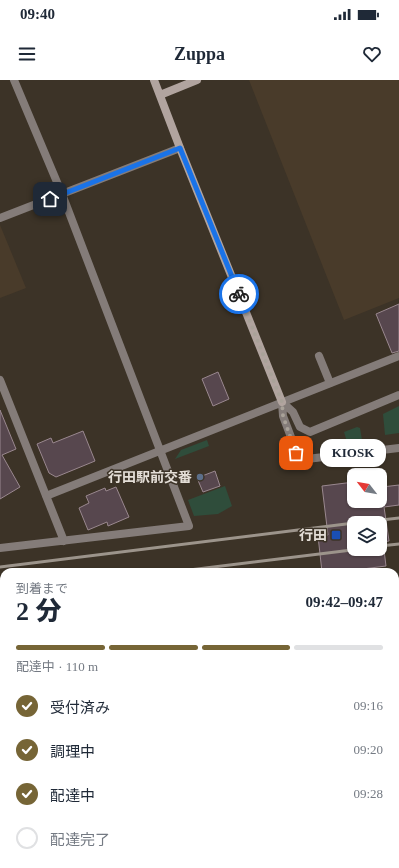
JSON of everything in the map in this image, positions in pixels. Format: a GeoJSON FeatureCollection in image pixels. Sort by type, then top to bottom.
{"type":"FeatureCollection","features":[{"type":"Feature","properties":{"kind":"main road"},"geometry":{"type":"LineString","coordinates":[[154,80],[282,402]]}},
{"type":"Feature","properties":{"kind":"main road"},"geometry":{"type":"LineString","coordinates":[[160,95],[197,80]]}},
{"type":"Feature","properties":{"kind":"street"},"geometry":{"type":"LineString","coordinates":[[0,548],[189,526],[62,194],[14,80]]}},
{"type":"Feature","properties":{"kind":"street"},"geometry":{"type":"LineString","coordinates":[[0,218],[180,148]]}},
{"type":"Feature","properties":{"kind":"street"},"geometry":{"type":"LineString","coordinates":[[319,356],[330,383]]}},
{"type":"Feature","properties":{"kind":"street"},"geometry":{"type":"LineString","coordinates":[[46,496],[399,356]]}},
{"type":"Feature","properties":{"kind":"street"},"geometry":{"type":"LineString","coordinates":[[0,380],[2,391],[64,541]]}},
{"type":"Feature","properties":{"kind":"street"},"geometry":{"type":"LineString","coordinates":[[282,402],[293,412],[300,427],[310,432],[399,395]]}},
{"type":"Feature","properties":{"kind":"street"},"geometry":{"type":"LineString","coordinates":[[282,402],[283,416],[296,453],[307,459],[399,448]]}},
{"type":"Feature","properties":{"kind":"shaded area"},"geometry":{"type":"Polygon","coordinates":[[[249,80],[399,80],[399,298],[344,320],[249,80]]]}},
{"type":"Feature","properties":{"kind":"shaded area"},"geometry":{"type":"Polygon","coordinates":[[[0,225],[26,288],[0,298],[0,225]]]}},
{"type":"Feature","properties":{"kind":"green space"},"geometry":{"type":"Polygon","coordinates":[[[399,406],[399,433],[385,435],[383,414],[399,406]]]}},
{"type":"Feature","properties":{"kind":"green space"},"geometry":{"type":"Polygon","coordinates":[[[357,427],[360,428],[362,440],[347,442],[344,432],[357,427]]]}},
{"type":"Feature","properties":{"kind":"green space"},"geometry":{"type":"Polygon","coordinates":[[[207,440],[209,446],[175,459],[181,450],[207,440]]]}},
{"type":"Feature","properties":{"kind":"green space"},"geometry":{"type":"Polygon","coordinates":[[[225,486],[232,506],[218,514],[194,516],[188,500],[225,486]]]}},
{"type":"Feature","properties":{"kind":"building"},"geometry":{"type":"Polygon","coordinates":[[[399,304],[399,351],[392,353],[376,314],[399,304]]]}},
{"type":"Feature","properties":{"kind":"building"},"geometry":{"type":"Polygon","coordinates":[[[218,372],[229,399],[213,406],[202,379],[218,372]]]}},
{"type":"Feature","properties":{"kind":"building"},"geometry":{"type":"Polygon","coordinates":[[[0,410],[16,449],[2,455],[20,487],[0,499],[0,410]]]}},
{"type":"Feature","properties":{"kind":"building"},"geometry":{"type":"Polygon","coordinates":[[[83,431],[95,461],[56,477],[49,473],[37,444],[51,438],[53,443],[83,431]]]}},
{"type":"Feature","properties":{"kind":"building"},"geometry":{"type":"Polygon","coordinates":[[[215,471],[220,486],[203,492],[197,478],[215,471]]]}},
{"type":"Feature","properties":{"kind":"building"},"geometry":{"type":"Polygon","coordinates":[[[347,483],[347,508],[384,508],[385,516],[347,516],[347,556],[385,556],[386,566],[370,568],[322,568],[318,536],[328,535],[322,486],[347,483]]]}},
{"type":"Feature","properties":{"kind":"building"},"geometry":{"type":"Polygon","coordinates":[[[399,485],[399,505],[387,507],[387,486],[399,485]]]}},
{"type":"Feature","properties":{"kind":"building"},"geometry":{"type":"Polygon","coordinates":[[[116,487],[129,517],[108,526],[107,522],[88,530],[79,508],[89,503],[86,496],[105,488],[106,491],[116,487]]]}},
{"type":"Feature","properties":{"kind":"building"},"geometry":{"type":"Polygon","coordinates":[[[387,527],[389,541],[387,541],[387,527]]]}},
{"type":"Feature","properties":{"kind":"railway"},"geometry":{"type":"LineString","coordinates":[[387,519],[399,518]]}},
{"type":"Feature","properties":{"kind":"railway"},"geometry":{"type":"LineString","coordinates":[[0,567],[347,524]]}},
{"type":"Feature","properties":{"kind":"railway"},"geometry":{"type":"LineString","coordinates":[[387,545],[399,544]]}},
{"type":"Feature","properties":{"kind":"railway"},"geometry":{"type":"LineString","coordinates":[[206,568],[347,551]]}},
{"type":"Feature","properties":{"kind":"way so far"},"geometry":{"type":"LineString","coordinates":[[239,294],[282,402],[283,416],[296,453]]}},
{"type":"Feature","properties":{"kind":"place","name":"KIOSK"},"geometry":{"type":"Point","coordinates":[296,453]}},
{"type":"Feature","properties":{"kind":"place","name":"行田駅前交番"},"geometry":{"type":"Point","coordinates":[200,477]}},
{"type":"Feature","properties":{"kind":"place","name":"行田"},"geometry":{"type":"Point","coordinates":[336,535]}},
{"type":"Feature","properties":{"kind":"route"},"geometry":{"type":"LineString","coordinates":[[50,199],[180,148],[239,294]]}}]}
